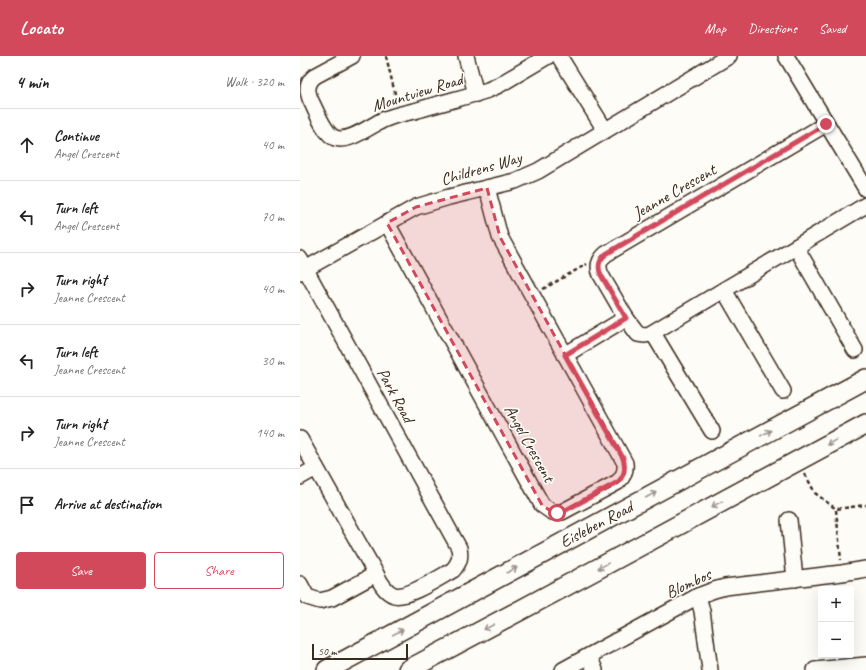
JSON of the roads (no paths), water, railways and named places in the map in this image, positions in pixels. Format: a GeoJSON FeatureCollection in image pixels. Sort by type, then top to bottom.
{"type":"FeatureCollection","features":[{"type":"Feature","properties":{"kind":"main road","name":"Eisleben Road"},"geometry":{"type":"LineString","coordinates":[[326,670],[866,379]]}},
{"type":"Feature","properties":{"kind":"main road"},"geometry":{"type":"LineString","coordinates":[[408,670],[866,424]]}},
{"type":"Feature","properties":{"kind":"street","name":"Mountview Road"},"geometry":{"type":"LineString","coordinates":[[352,56],[315,76],[310,80],[308,86],[310,99],[328,133],[340,139],[351,137],[381,121],[476,94],[499,85],[548,56]]}},
{"type":"Feature","properties":{"kind":"street"},"geometry":{"type":"LineString","coordinates":[[466,56],[476,94]]}},
{"type":"Feature","properties":{"kind":"street"},"geometry":{"type":"LineString","coordinates":[[559,56],[605,130]]}},
{"type":"Feature","properties":{"kind":"street","name":"Childrens Way"},"geometry":{"type":"LineString","coordinates":[[302,267],[424,204],[515,180],[538,171],[729,56]]}},
{"type":"Feature","properties":{"kind":"street"},"geometry":{"type":"LineString","coordinates":[[786,56],[826,124],[864,183]]}},
{"type":"Feature","properties":{"kind":"street","name":"Jeanne Crescent"},"geometry":{"type":"LineString","coordinates":[[626,318],[598,269],[600,259],[606,254],[826,124]]}},
{"type":"Feature","properties":{"kind":"street","name":"Angel Crescent"},"geometry":{"type":"LineString","coordinates":[[387,223],[542,504],[548,510],[557,513],[566,510],[618,482],[624,475],[625,467],[623,458],[500,237],[487,188]]}},
{"type":"Feature","properties":{"kind":"street"},"geometry":{"type":"LineString","coordinates":[[565,355],[626,318],[638,334],[648,335],[653,333],[866,206]]}},
{"type":"Feature","properties":{"kind":"street"},"geometry":{"type":"LineString","coordinates":[[796,247],[855,350]]}},
{"type":"Feature","properties":{"kind":"street","name":"Park Road"},"geometry":{"type":"LineString","coordinates":[[302,267],[459,548],[460,560],[458,565],[453,570],[408,593],[401,595],[389,593],[383,587],[376,574]]}},
{"type":"Feature","properties":{"kind":"street"},"geometry":{"type":"LineString","coordinates":[[724,290],[783,391]]}},
{"type":"Feature","properties":{"kind":"street"},"geometry":{"type":"LineString","coordinates":[[653,333],[712,431]]}},
{"type":"Feature","properties":{"kind":"street"},"geometry":{"type":"LineString","coordinates":[[300,439],[376,574],[332,598],[320,601],[307,597],[300,584]]}},
{"type":"Feature","properties":{"kind":"street"},"geometry":{"type":"LineString","coordinates":[[300,477],[316,468]]}},
{"type":"Feature","properties":{"kind":"street"},"geometry":{"type":"LineString","coordinates":[[789,520],[795,578]]}},
{"type":"Feature","properties":{"kind":"street","name":"Blombos"},"geometry":{"type":"LineString","coordinates":[[563,670],[698,596],[714,590],[725,587],[866,569]]}},
{"type":"Feature","properties":{"kind":"street"},"geometry":{"type":"LineString","coordinates":[[698,596],[702,612],[710,670]]}},
{"type":"Feature","properties":{"kind":"street"},"geometry":{"type":"LineString","coordinates":[[589,656],[595,670]]}},
{"type":"Feature","properties":{"kind":"street"},"geometry":{"type":"LineString","coordinates":[[815,670],[866,665]]}}]}
